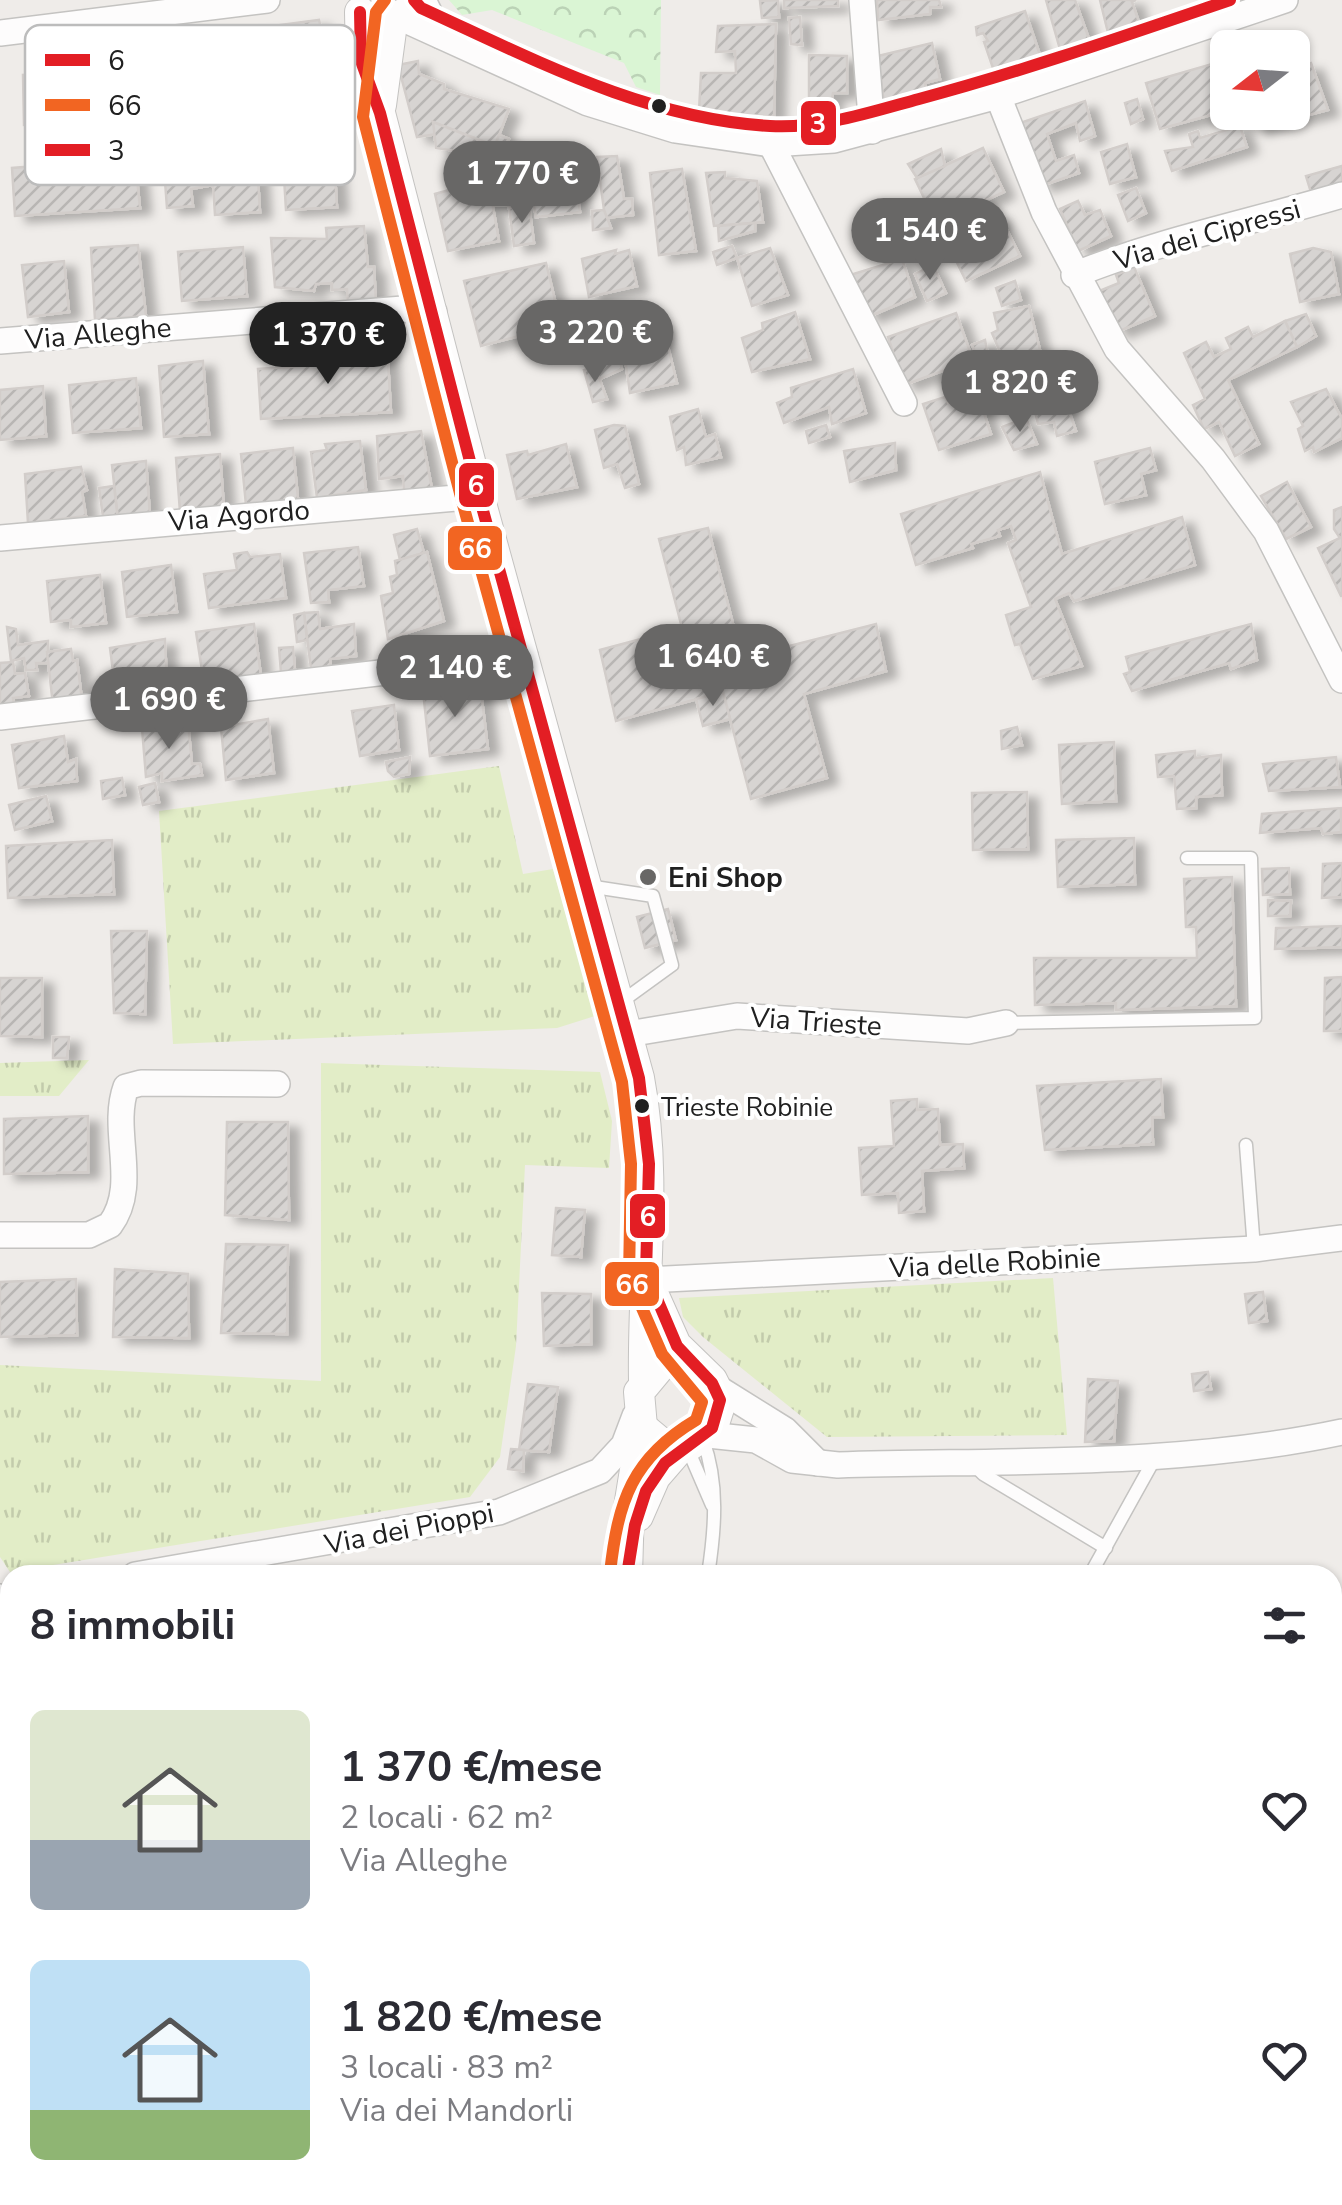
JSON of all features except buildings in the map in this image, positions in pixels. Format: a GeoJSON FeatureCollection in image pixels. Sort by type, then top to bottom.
{"type":"FeatureCollection","features":[{"type":"Feature","properties":{"kind":"street"},"geometry":{"type":"LineString","coordinates":[[65,25],[267,0]]}},
{"type":"Feature","properties":{"kind":"street"},"geometry":{"type":"LineString","coordinates":[[862,0],[872,131]]}},
{"type":"Feature","properties":{"kind":"street"},"geometry":{"type":"LineString","coordinates":[[407,7],[410,22],[588,103],[675,130],[771,144],[872,131],[998,96],[1285,0]]}},
{"type":"Feature","properties":{"kind":"street"},"geometry":{"type":"LineString","coordinates":[[354,6],[373,17],[407,7]]}},
{"type":"Feature","properties":{"kind":"street"},"geometry":{"type":"LineString","coordinates":[[354,6],[360,61],[380,113],[479,496],[628,1034],[646,1114],[647,1280],[628,1565]]}},
{"type":"Feature","properties":{"kind":"street"},"geometry":{"type":"LineString","coordinates":[[380,113],[407,7]]}},
{"type":"Feature","properties":{"kind":"street"},"geometry":{"type":"LineString","coordinates":[[0,33],[25,30]]}},
{"type":"Feature","properties":{"kind":"street"},"geometry":{"type":"LineString","coordinates":[[998,96],[1074,275],[1117,348],[1214,459],[1266,531],[1342,680]]}},
{"type":"Feature","properties":{"kind":"street"},"geometry":{"type":"LineString","coordinates":[[771,144],[904,403]]}},
{"type":"Feature","properties":{"kind":"street","name":"Via dei Cipressi"},"geometry":{"type":"LineString","coordinates":[[1074,275],[1156,244],[1222,231],[1342,194]]}},
{"type":"Feature","properties":{"kind":"street","name":"Via Alleghe"},"geometry":{"type":"LineString","coordinates":[[0,341],[403,308],[434,312]]}},
{"type":"Feature","properties":{"kind":"street","name":"Via Agordo"},"geometry":{"type":"LineString","coordinates":[[0,538],[479,496]]}},
{"type":"Feature","properties":{"kind":"street"},"geometry":{"type":"LineString","coordinates":[[0,717],[525,656]]}},
{"type":"Feature","properties":{"kind":"street","name":"Via Trieste"},"geometry":{"type":"LineString","coordinates":[[628,1034],[737,1016],[968,1031],[1006,1023]]}},
{"type":"Feature","properties":{"kind":"street"},"geometry":{"type":"LineString","coordinates":[[0,1234],[89,1235],[110,1225],[124,1190],[122,1109],[126,1088],[141,1083],[277,1084]]}},
{"type":"Feature","properties":{"kind":"street","name":"Via delle Robinie"},"geometry":{"type":"LineString","coordinates":[[647,1280],[1254,1250],[1342,1238]]}},
{"type":"Feature","properties":{"kind":"street"},"geometry":{"type":"LineString","coordinates":[[647,1280],[676,1346],[692,1365],[716,1387],[785,1430],[818,1463]]}},
{"type":"Feature","properties":{"kind":"street"},"geometry":{"type":"LineString","coordinates":[[641,1405],[666,1365],[692,1365]]}},
{"type":"Feature","properties":{"kind":"street"},"geometry":{"type":"LineString","coordinates":[[633,1518],[655,1478],[695,1442],[720,1406],[716,1387]]}},
{"type":"Feature","properties":{"kind":"street"},"geometry":{"type":"LineString","coordinates":[[641,1405],[660,1442],[756,1440],[792,1460],[818,1463],[1156,1456],[1265,1448],[1342,1432]]}},
{"type":"Feature","properties":{"kind":"street","name":"Via dei Pioppi"},"geometry":{"type":"LineString","coordinates":[[193,1565],[500,1512],[600,1472],[624,1445],[641,1405]]}},
{"type":"Feature","properties":{"kind":"lane"},"geometry":{"type":"LineString","coordinates":[[1006,1023],[1255,1018],[1250,858],[1187,858]]}},
{"type":"Feature","properties":{"kind":"lane"},"geometry":{"type":"LineString","coordinates":[[588,886],[653,896],[672,965],[620,1004]]}},
{"type":"Feature","properties":{"kind":"lane"},"geometry":{"type":"LineString","coordinates":[[1246,1145],[1254,1250]]}},
{"type":"Feature","properties":{"kind":"lane"},"geometry":{"type":"LineString","coordinates":[[695,1442],[714,1507],[709,1565]]}},
{"type":"Feature","properties":{"kind":"lane"},"geometry":{"type":"LineString","coordinates":[[1096,1565],[1156,1456]]}},
{"type":"Feature","properties":{"kind":"lane"},"geometry":{"type":"LineString","coordinates":[[970,1461],[984,1474],[1106,1548]]}},
{"type":"Feature","properties":{"kind":"green space"},"geometry":{"type":"Polygon","coordinates":[[[449,0],[661,0],[660,95],[636,87],[624,63],[492,10],[462,15],[449,0]]]}},
{"type":"Feature","properties":{"kind":"green space"},"geometry":{"type":"Polygon","coordinates":[[[499,766],[523,874],[553,869],[595,1016],[557,1028],[173,1044],[159,811],[499,766]]]}},
{"type":"Feature","properties":{"kind":"green space"},"geometry":{"type":"Polygon","coordinates":[[[89,1060],[59,1096],[0,1096],[0,1063],[89,1060]]]}},
{"type":"Feature","properties":{"kind":"green space"},"geometry":{"type":"Polygon","coordinates":[[[321,1063],[600,1072],[612,1121],[609,1168],[525,1165],[516,1346],[500,1457],[470,1497],[53,1565],[5,1565],[0,1557],[0,1365],[321,1381],[321,1063]]]}},
{"type":"Feature","properties":{"kind":"green space"},"geometry":{"type":"Polygon","coordinates":[[[1053,1278],[1067,1435],[827,1437],[703,1337],[683,1317],[679,1298],[1053,1278]]]}},
{"type":"Feature","properties":{"kind":"transit line","name":"66"},"geometry":{"type":"LineString","coordinates":[[385,0],[376,12],[363,117],[462,501],[622,1082],[631,1164],[629,1278],[662,1354],[702,1402],[696,1420],[657,1450],[632,1484],[618,1524],[611,1565]]}},
{"type":"Feature","properties":{"kind":"transit line","name":"3"},"geometry":{"type":"LineString","coordinates":[[414,0],[421,8],[591,84],[678,112],[770,126],[846,119],[1075,52],[1230,0]]}},
{"type":"Feature","properties":{"kind":"transit line","name":"6"},"geometry":{"type":"LineString","coordinates":[[360,12],[361,61],[380,113],[479,496],[639,1078],[649,1164],[646,1273],[677,1346],[712,1383],[720,1400],[712,1428],[665,1463],[646,1491],[629,1565]]}},
{"type":"Feature","properties":{"kind":"place","name":"Eni Shop"},"geometry":{"type":"Point","coordinates":[648,877]}},
{"type":"Feature","properties":{"kind":"place","name":"Trieste Robinie"},"geometry":{"type":"Point","coordinates":[642,1106]}}]}
